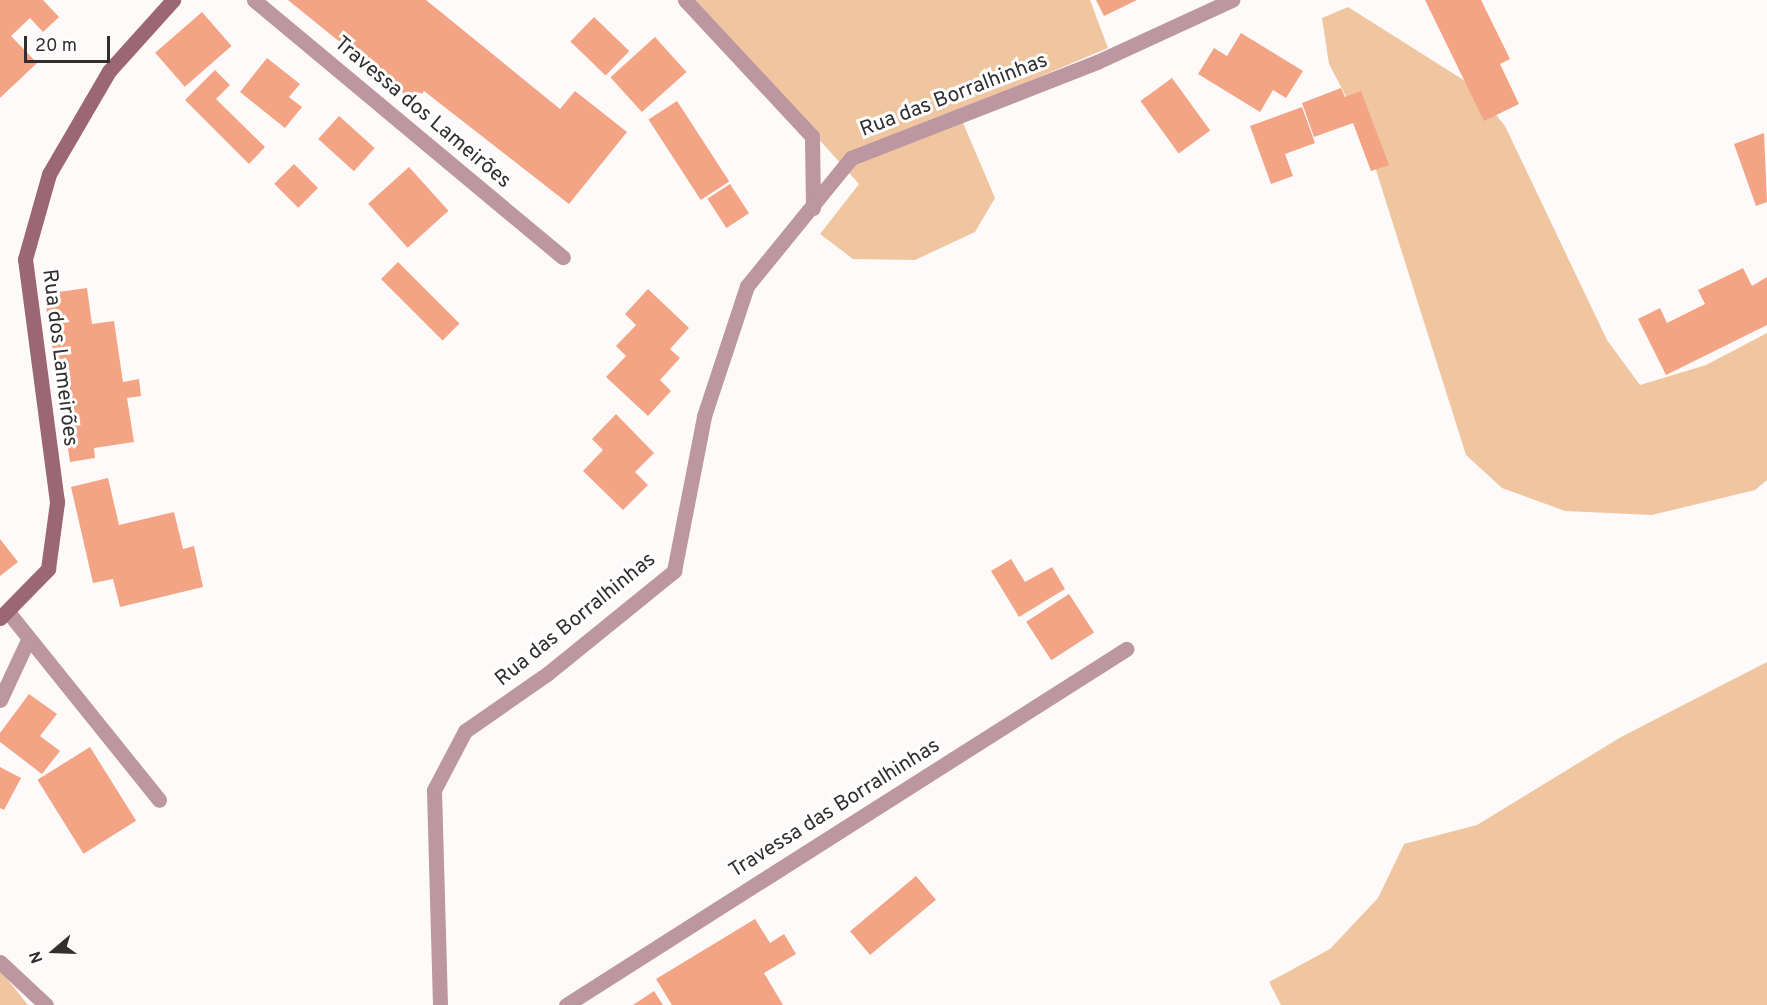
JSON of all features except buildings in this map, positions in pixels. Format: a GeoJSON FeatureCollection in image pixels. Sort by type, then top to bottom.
{"type":"FeatureCollection","features":[{"type":"Feature","properties":{"kind":"street","name":"Rua dos Lameirões"},"geometry":{"type":"LineString","coordinates":[[159,800],[28,640],[4,615],[48,568],[57,502],[26,259],[49,174],[109,71],[173,0]]}},
{"type":"Feature","properties":{"kind":"street","name":"Travessa dos Lameirões"},"geometry":{"type":"LineString","coordinates":[[254,0],[563,257]]}},
{"type":"Feature","properties":{"kind":"street"},"geometry":{"type":"LineString","coordinates":[[685,0],[812,136],[813,208]]}},
{"type":"Feature","properties":{"kind":"street","name":"Rua das Borralhinhas"},"geometry":{"type":"LineString","coordinates":[[440,1005],[434,790],[465,731],[547,674],[674,571],[704,416],[747,286],[813,208],[851,158],[1097,62],[1215,3],[1232,0]]}},
{"type":"Feature","properties":{"kind":"street"},"geometry":{"type":"LineString","coordinates":[[0,700],[28,640]]}},
{"type":"Feature","properties":{"kind":"street","name":"Travessa das Borralhinhas"},"geometry":{"type":"LineString","coordinates":[[566,1005],[1126,649]]}},
{"type":"Feature","properties":{"kind":"street"},"geometry":{"type":"LineString","coordinates":[[0,962],[46,1005]]}},
{"type":"Feature","properties":{"kind":"shaded area"},"geometry":{"type":"Polygon","coordinates":[[[694,0],[1090,0],[1108,48],[958,111],[995,198],[975,232],[915,260],[853,259],[820,234],[859,184],[694,0]]]}},
{"type":"Feature","properties":{"kind":"shaded area"},"geometry":{"type":"Polygon","coordinates":[[[1348,7],[1473,86],[1505,126],[1607,340],[1640,385],[1706,365],[1767,333],[1767,480],[1755,490],[1652,515],[1565,511],[1502,488],[1466,455],[1363,129],[1329,64],[1322,18],[1348,7]]]}},
{"type":"Feature","properties":{"kind":"shaded area"},"geometry":{"type":"Polygon","coordinates":[[[1767,662],[1767,1005],[1281,1005],[1269,982],[1330,949],[1378,898],[1404,844],[1477,825],[1621,737],[1767,662]]]}},
{"type":"Feature","properties":{"kind":"shaded area"},"geometry":{"type":"Polygon","coordinates":[[[0,970],[28,1005],[0,1005],[0,970]]]}}]}
